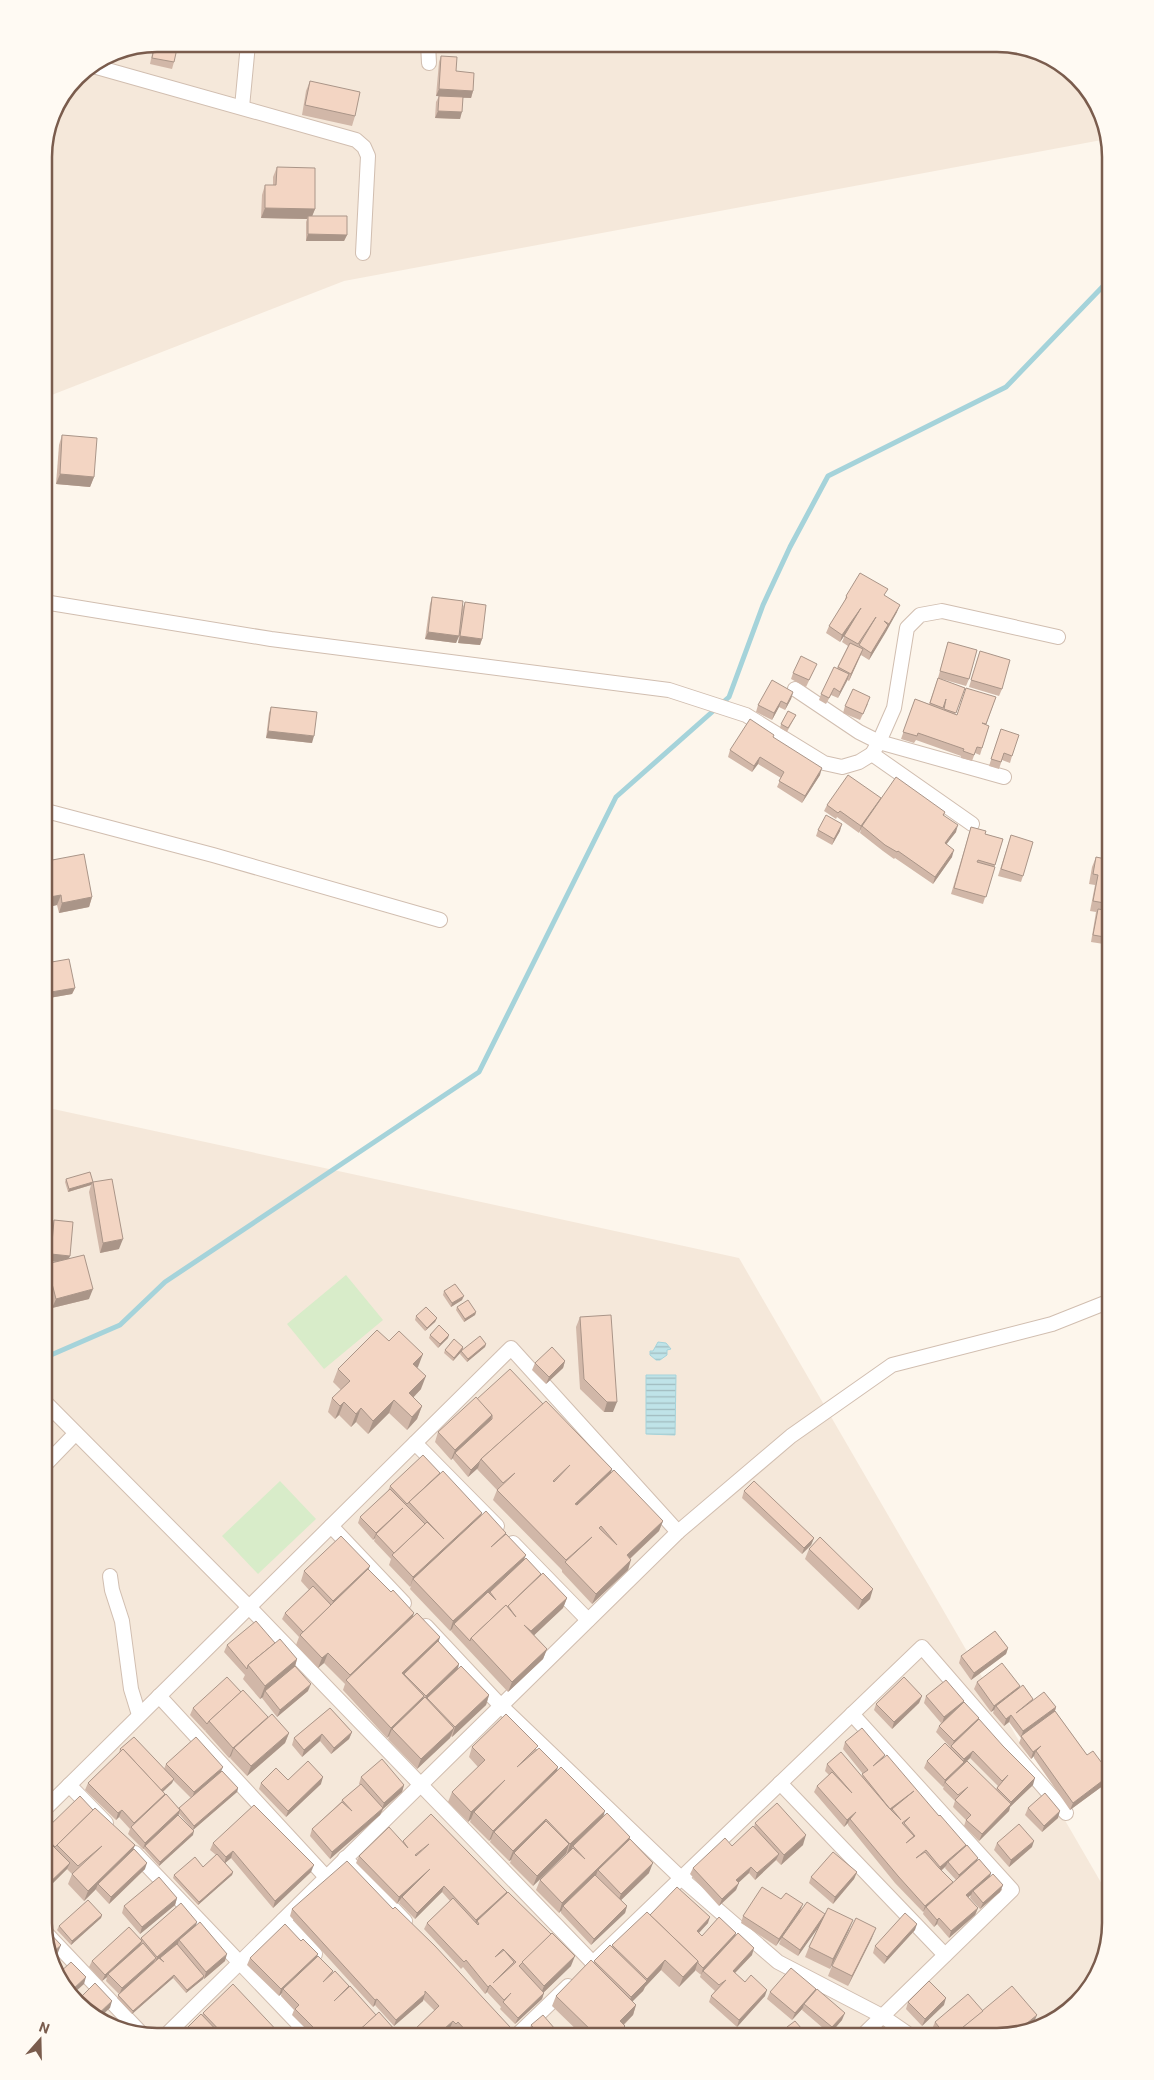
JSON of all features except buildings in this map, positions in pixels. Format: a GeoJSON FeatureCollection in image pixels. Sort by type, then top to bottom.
{"type":"FeatureCollection","features":[{"type":"Feature","properties":{"kind":"street"},"geometry":{"type":"LineString","coordinates":[[242,107],[247,53]]}},
{"type":"Feature","properties":{"kind":"street"},"geometry":{"type":"LineString","coordinates":[[428,53],[429,63]]}},
{"type":"Feature","properties":{"kind":"street"},"geometry":{"type":"LineString","coordinates":[[102,68],[356,140],[364,147],[368,156],[363,253]]}},
{"type":"Feature","properties":{"kind":"street"},"geometry":{"type":"LineString","coordinates":[[53,603],[272,639],[669,690],[746,715],[824,763],[842,767],[858,762],[872,754],[879,742],[894,708],[907,628],[920,615],[942,611],[1058,637]]}},
{"type":"Feature","properties":{"kind":"street"},"geometry":{"type":"LineString","coordinates":[[795,689],[859,732],[879,742],[1004,778]]}},
{"type":"Feature","properties":{"kind":"street"},"geometry":{"type":"LineString","coordinates":[[872,754],[972,824]]}},
{"type":"Feature","properties":{"kind":"street"},"geometry":{"type":"LineString","coordinates":[[53,813],[213,855],[440,920]]}},
{"type":"Feature","properties":{"kind":"street"},"geometry":{"type":"LineString","coordinates":[[174,2027],[678,1532],[791,1436],[892,1365],[1052,1324],[1102,1304]]}},
{"type":"Feature","properties":{"kind":"street"},"geometry":{"type":"LineString","coordinates":[[52,1802],[510,1348],[678,1532]]}},
{"type":"Feature","properties":{"kind":"street"},"geometry":{"type":"LineString","coordinates":[[52,1410],[249,1607],[421,1784],[586,1970]]}},
{"type":"Feature","properties":{"kind":"street"},"geometry":{"type":"LineString","coordinates":[[52,1458],[76,1434]]}},
{"type":"Feature","properties":{"kind":"street"},"geometry":{"type":"LineString","coordinates":[[415,1443],[588,1620]]}},
{"type":"Feature","properties":{"kind":"street"},"geometry":{"type":"LineString","coordinates":[[331,1526],[501,1706],[681,1878],[778,1962],[882,2016],[899,2028]]}},
{"type":"Feature","properties":{"kind":"street"},"geometry":{"type":"LineString","coordinates":[[110,1576],[112,1590],[122,1621],[131,1689],[140,1715]]}},
{"type":"Feature","properties":{"kind":"street"},"geometry":{"type":"LineString","coordinates":[[520,2027],[586,1970],[922,1647],[1066,1813]]}},
{"type":"Feature","properties":{"kind":"street"},"geometry":{"type":"LineString","coordinates":[[159,1696],[326,1877]]}},
{"type":"Feature","properties":{"kind":"street"},"geometry":{"type":"LineString","coordinates":[[852,1714],[1012,1890],[870,2028]]}},
{"type":"Feature","properties":{"kind":"street"},"geometry":{"type":"LineString","coordinates":[[780,1783],[945,1955]]}},
{"type":"Feature","properties":{"kind":"street"},"geometry":{"type":"LineString","coordinates":[[69,1784],[302,2027]]}},
{"type":"Feature","properties":{"kind":"street"},"geometry":{"type":"LineString","coordinates":[[345,1858],[413,1930]]}},
{"type":"Feature","properties":{"kind":"street"},"geometry":{"type":"LineString","coordinates":[[282,1920],[324,1964]]}},
{"type":"Feature","properties":{"kind":"street"},"geometry":{"type":"LineString","coordinates":[[55,1942],[132,2024]]}},
{"type":"Feature","properties":{"kind":"shaded area"},"geometry":{"type":"Polygon","coordinates":[[[151,53],[1003,53],[1037,60],[1071,83],[1094,117],[1099,137],[1099,140],[344,281],[53,395],[53,151],[60,117],[70,99],[83,83],[111,63],[124,58],[151,53]]]}},
{"type":"Feature","properties":{"kind":"shaded area"},"geometry":{"type":"Polygon","coordinates":[[[52,1109],[739,1258],[1102,1884],[1102,1923],[1096,1956],[1084,1981],[1071,1997],[1037,2020],[997,2028],[151,2027],[124,2022],[111,2017],[83,1997],[60,1963],[52,1923],[52,1109]]]}},
{"type":"Feature","properties":{"kind":"green space"},"geometry":{"type":"Polygon","coordinates":[[[346,1275],[383,1320],[324,1369],[287,1324],[346,1275]]]}},
{"type":"Feature","properties":{"kind":"green space"},"geometry":{"type":"Polygon","coordinates":[[[280,1481],[316,1519],[258,1574],[222,1536],[280,1481]]]}},
{"type":"Feature","properties":{"kind":"water"},"geometry":{"type":"Polygon","coordinates":[[[658,1342],[666,1343],[671,1349],[667,1350],[667,1355],[660,1360],[656,1360],[650,1355],[650,1351],[653,1351],[658,1342]]]}},
{"type":"Feature","properties":{"kind":"water"},"geometry":{"type":"Polygon","coordinates":[[[646,1375],[676,1375],[675,1435],[646,1434],[646,1375]]]}},
{"type":"Feature","properties":{"kind":"waterway"},"geometry":{"type":"LineString","coordinates":[[52,1354],[120,1325],[165,1282],[479,1072],[616,797],[729,697],[763,605],[790,547],[828,476],[1006,387],[1102,287]]}}]}
